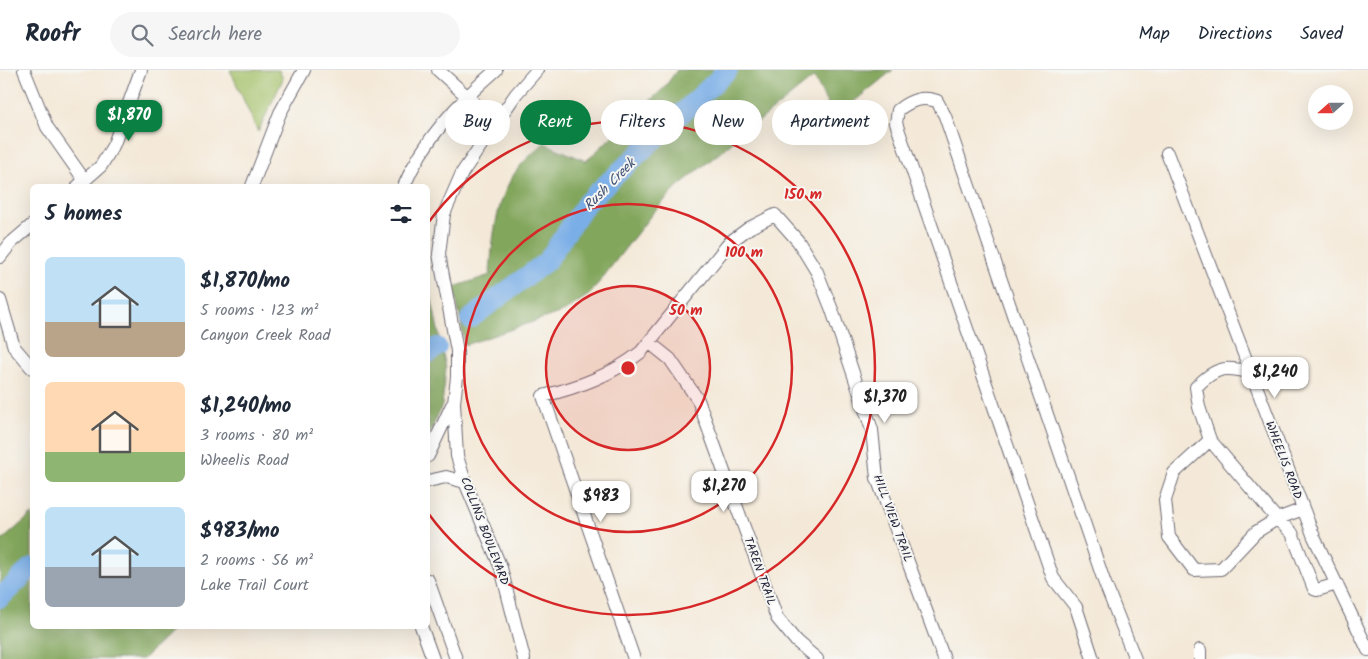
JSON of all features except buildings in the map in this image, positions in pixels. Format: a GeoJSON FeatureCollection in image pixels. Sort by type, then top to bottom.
{"type":"FeatureCollection","features":[{"type":"Feature","properties":{"kind":"street"},"geometry":{"type":"LineString","coordinates":[[24,70],[47,127],[81,184],[101,166],[114,144],[141,70]]}},
{"type":"Feature","properties":{"kind":"street"},"geometry":{"type":"LineString","coordinates":[[253,184],[280,113],[304,70]]}},
{"type":"Feature","properties":{"kind":"street"},"geometry":{"type":"LineString","coordinates":[[438,70],[470,100]]}},
{"type":"Feature","properties":{"kind":"street"},"geometry":{"type":"LineString","coordinates":[[405,184],[428,140],[465,96],[496,70]]}},
{"type":"Feature","properties":{"kind":"street","name":"COLLINS BOULEVARD"},"geometry":{"type":"LineString","coordinates":[[510,103],[537,70]]}},
{"type":"Feature","properties":{"kind":"street"},"geometry":{"type":"LineString","coordinates":[[1093,659],[1076,607],[1053,578],[896,123],[898,110],[908,102],[927,97],[937,101],[945,116],[1104,581],[1135,659]]}},
{"type":"Feature","properties":{"kind":"street","name":"COLLINS BOULEVARD"},"geometry":{"type":"LineString","coordinates":[[480,145],[462,173],[448,201],[441,229],[441,269],[457,351],[457,377],[454,402],[455,444],[465,482],[500,568],[524,659]]}},
{"type":"Feature","properties":{"kind":"street","name":"WHEELIS ROAD"},"geometry":{"type":"LineString","coordinates":[[1167,153],[1253,373],[1269,424],[1314,538],[1368,650]]}},
{"type":"Feature","properties":{"kind":"street","name":"HILL VIEW TRAIL"},"geometry":{"type":"LineString","coordinates":[[650,343],[730,242],[749,228],[775,215],[798,241],[817,272],[829,303],[872,430],[877,478],[944,659]]}},
{"type":"Feature","properties":{"kind":"street"},"geometry":{"type":"LineString","coordinates":[[0,257],[11,243],[30,227]]}},
{"type":"Feature","properties":{"kind":"street"},"geometry":{"type":"LineString","coordinates":[[430,270],[441,269]]}},
{"type":"Feature","properties":{"kind":"street"},"geometry":{"type":"LineString","coordinates":[[0,300],[14,347],[30,366]]}},
{"type":"Feature","properties":{"kind":"street"},"geometry":{"type":"LineString","coordinates":[[634,659],[543,396],[570,389],[623,366],[650,343]]}},
{"type":"Feature","properties":{"kind":"street","name":"TAREN TRAIL"},"geometry":{"type":"LineString","coordinates":[[650,343],[670,359],[698,400],[777,618],[796,641],[817,659]]}},
{"type":"Feature","properties":{"kind":"street"},"geometry":{"type":"LineString","coordinates":[[1253,373],[1230,367],[1211,372],[1196,387],[1199,407],[1210,440],[1277,519],[1292,533],[1314,589],[1317,590],[1337,584]]}},
{"type":"Feature","properties":{"kind":"street","name":"COLLINS BOULEVARD"},"geometry":{"type":"LineString","coordinates":[[430,452],[454,402]]}},
{"type":"Feature","properties":{"kind":"street"},"geometry":{"type":"LineString","coordinates":[[1210,440],[1174,473],[1165,500],[1169,537],[1194,570],[1220,569],[1256,532],[1277,519],[1303,509]]}},
{"type":"Feature","properties":{"kind":"street"},"geometry":{"type":"LineString","coordinates":[[430,481],[446,478],[465,482]]}},
{"type":"Feature","properties":{"kind":"street"},"geometry":{"type":"LineString","coordinates":[[430,590],[456,659]]}},
{"type":"Feature","properties":{"kind":"street"},"geometry":{"type":"LineString","coordinates":[[422,629],[433,659]]}},
{"type":"Feature","properties":{"kind":"green space"},"geometry":{"type":"Polygon","coordinates":[[[230,70],[279,70],[283,79],[258,132],[230,70]]]}},
{"type":"Feature","properties":{"kind":"green space"},"geometry":{"type":"Polygon","coordinates":[[[677,70],[893,70],[856,100],[825,100],[814,77],[785,100],[772,100],[772,111],[762,119],[762,100],[694,100],[694,145],[729,145],[677,187],[652,214],[590,294],[565,311],[465,345],[454,287],[490,275],[496,220],[504,193],[520,166],[542,145],[549,145],[586,161],[603,145],[684,145],[684,100],[651,100],[664,88],[677,70]]]}},
{"type":"Feature","properties":{"kind":"green space"},"geometry":{"type":"Polygon","coordinates":[[[430,296],[446,368],[442,405],[430,432],[430,296]]]}},
{"type":"Feature","properties":{"kind":"green space"},"geometry":{"type":"Polygon","coordinates":[[[30,516],[30,629],[174,629],[143,659],[0,659],[0,542],[30,516]]]}},
{"type":"Feature","properties":{"kind":"waterway","name":"Rush Creek"},"geometry":{"type":"LineString","coordinates":[[470,319],[547,261],[587,202],[728,70]]}},
{"type":"Feature","properties":{"kind":"waterway","name":"Rush Creek"},"geometry":{"type":"LineString","coordinates":[[430,352],[437,347]]}},
{"type":"Feature","properties":{"kind":"waterway","name":"Rush Creek"},"geometry":{"type":"LineString","coordinates":[[0,598],[30,569]]}}]}
